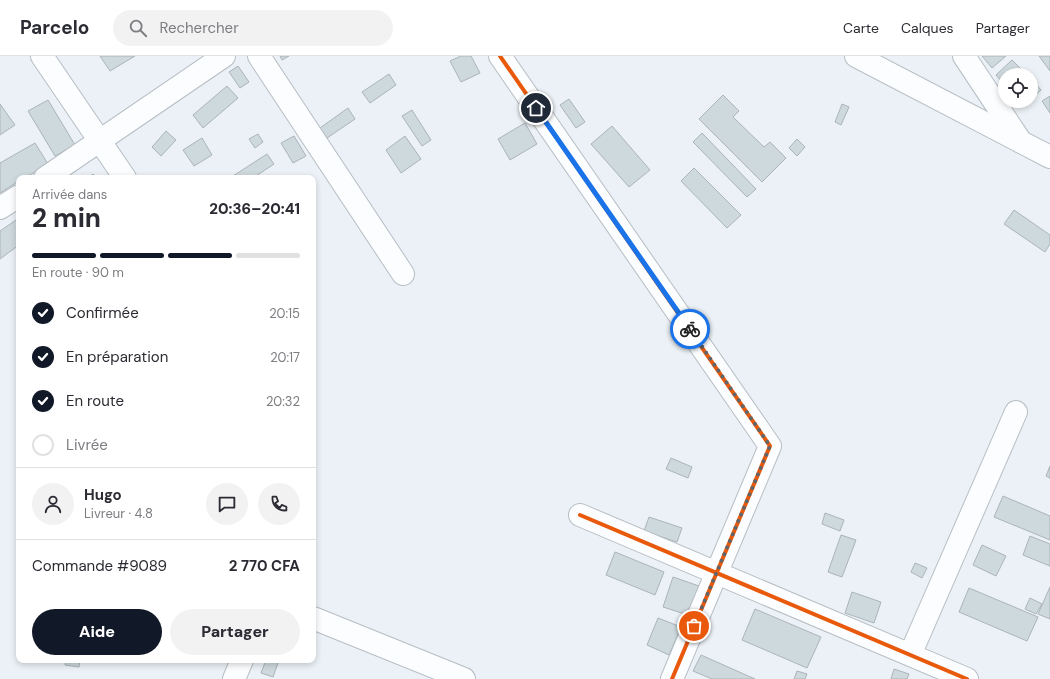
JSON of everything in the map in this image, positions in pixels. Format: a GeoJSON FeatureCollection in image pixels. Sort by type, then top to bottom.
{"type":"FeatureCollection","features":[{"type":"Feature","properties":{"kind":"street"},"geometry":{"type":"LineString","coordinates":[[42,56],[123,175]]}},
{"type":"Feature","properties":{"kind":"street"},"geometry":{"type":"LineString","coordinates":[[49,175],[224,56]]}},
{"type":"Feature","properties":{"kind":"street"},"geometry":{"type":"LineString","coordinates":[[259,56],[403,274]]}},
{"type":"Feature","properties":{"kind":"street"},"geometry":{"type":"LineString","coordinates":[[500,56],[770,446],[672,679]]}},
{"type":"Feature","properties":{"kind":"street"},"geometry":{"type":"LineString","coordinates":[[856,56],[1050,157]]}},
{"type":"Feature","properties":{"kind":"street"},"geometry":{"type":"LineString","coordinates":[[964,56],[1021,142]]}},
{"type":"Feature","properties":{"kind":"street"},"geometry":{"type":"LineString","coordinates":[[0,208],[16,198]]}},
{"type":"Feature","properties":{"kind":"street"},"geometry":{"type":"LineString","coordinates":[[910,655],[1016,412]]}},
{"type":"Feature","properties":{"kind":"street"},"geometry":{"type":"LineString","coordinates":[[580,515],[967,679]]}},
{"type":"Feature","properties":{"kind":"street"},"geometry":{"type":"LineString","coordinates":[[316,619],[464,679]]}},
{"type":"Feature","properties":{"kind":"street"},"geometry":{"type":"LineString","coordinates":[[234,679],[241,663]]}},
{"type":"Feature","properties":{"kind":"building"},"geometry":{"type":"Polygon","coordinates":[[[100,56],[135,56],[110,71],[100,56]]]}},
{"type":"Feature","properties":{"kind":"building"},"geometry":{"type":"Polygon","coordinates":[[[280,56],[289,56],[282,60],[280,56]]]}},
{"type":"Feature","properties":{"kind":"building"},"geometry":{"type":"Polygon","coordinates":[[[461,56],[471,56],[480,73],[461,82],[450,61],[461,56]]]}},
{"type":"Feature","properties":{"kind":"building"},"geometry":{"type":"Polygon","coordinates":[[[982,56],[1006,56],[992,68],[982,56]]]}},
{"type":"Feature","properties":{"kind":"building"},"geometry":{"type":"Polygon","coordinates":[[[1039,56],[1050,56],[1050,71],[1039,56]]]}},
{"type":"Feature","properties":{"kind":"building"},"geometry":{"type":"Polygon","coordinates":[[[1012,60],[1020,68],[1003,68],[1012,60]]]}},
{"type":"Feature","properties":{"kind":"building"},"geometry":{"type":"Polygon","coordinates":[[[238,66],[249,82],[240,88],[229,72],[238,66]]]}},
{"type":"Feature","properties":{"kind":"building"},"geometry":{"type":"Polygon","coordinates":[[[389,74],[396,85],[370,103],[362,92],[389,74]]]}},
{"type":"Feature","properties":{"kind":"building"},"geometry":{"type":"Polygon","coordinates":[[[227,86],[238,98],[203,128],[193,115],[227,86]]]}},
{"type":"Feature","properties":{"kind":"building"},"geometry":{"type":"Polygon","coordinates":[[[723,95],[739,111],[733,117],[764,147],[770,142],[786,158],[762,182],[699,119],[723,95]]]}},
{"type":"Feature","properties":{"kind":"building"},"geometry":{"type":"Polygon","coordinates":[[[1050,96],[1050,113],[1042,101],[1050,96]]]}},
{"type":"Feature","properties":{"kind":"building"},"geometry":{"type":"Polygon","coordinates":[[[569,99],[585,122],[576,128],[560,105],[569,99]]]}},
{"type":"Feature","properties":{"kind":"building"},"geometry":{"type":"Polygon","coordinates":[[[48,100],[75,145],[55,156],[28,111],[48,100]]]}},
{"type":"Feature","properties":{"kind":"building"},"geometry":{"type":"Polygon","coordinates":[[[0,104],[15,125],[0,135],[0,104]]]}},
{"type":"Feature","properties":{"kind":"building"},"geometry":{"type":"Polygon","coordinates":[[[842,104],[849,107],[841,125],[835,122],[842,104]]]}},
{"type":"Feature","properties":{"kind":"building"},"geometry":{"type":"Polygon","coordinates":[[[348,108],[355,119],[327,138],[320,128],[348,108]]]}},
{"type":"Feature","properties":{"kind":"building"},"geometry":{"type":"Polygon","coordinates":[[[412,110],[431,140],[422,146],[402,116],[412,110]]]}},
{"type":"Feature","properties":{"kind":"building"},"geometry":{"type":"Polygon","coordinates":[[[525,123],[537,144],[510,160],[498,139],[525,123]]]}},
{"type":"Feature","properties":{"kind":"building"},"geometry":{"type":"Polygon","coordinates":[[[612,126],[650,170],[629,187],[591,144],[612,126]]]}},
{"type":"Feature","properties":{"kind":"building"},"geometry":{"type":"Polygon","coordinates":[[[166,131],[176,140],[161,156],[152,147],[166,131]]]}},
{"type":"Feature","properties":{"kind":"building"},"geometry":{"type":"Polygon","coordinates":[[[702,133],[756,189],[747,197],[693,142],[702,133]]]}},
{"type":"Feature","properties":{"kind":"building"},"geometry":{"type":"Polygon","coordinates":[[[258,134],[263,142],[255,148],[249,139],[258,134]]]}},
{"type":"Feature","properties":{"kind":"building"},"geometry":{"type":"Polygon","coordinates":[[[294,136],[306,156],[293,163],[281,143],[294,136]]]}},
{"type":"Feature","properties":{"kind":"building"},"geometry":{"type":"Polygon","coordinates":[[[405,136],[421,159],[401,173],[386,150],[405,136]]]}},
{"type":"Feature","properties":{"kind":"building"},"geometry":{"type":"Polygon","coordinates":[[[202,138],[212,155],[194,166],[183,150],[202,138]]]}},
{"type":"Feature","properties":{"kind":"building"},"geometry":{"type":"Polygon","coordinates":[[[797,139],[805,147],[797,156],[789,148],[797,139]]]}},
{"type":"Feature","properties":{"kind":"building"},"geometry":{"type":"Polygon","coordinates":[[[35,143],[48,164],[30,175],[16,175],[16,183],[0,193],[0,163],[35,143]]]}},
{"type":"Feature","properties":{"kind":"building"},"geometry":{"type":"Polygon","coordinates":[[[267,154],[274,164],[258,175],[235,175],[267,154]]]}},
{"type":"Feature","properties":{"kind":"building"},"geometry":{"type":"Polygon","coordinates":[[[694,168],[741,215],[727,228],[681,181],[694,168]]]}},
{"type":"Feature","properties":{"kind":"building"},"geometry":{"type":"Polygon","coordinates":[[[1014,210],[1050,235],[1050,244],[1045,252],[1004,224],[1014,210]]]}},
{"type":"Feature","properties":{"kind":"building"},"geometry":{"type":"Polygon","coordinates":[[[16,220],[16,247],[0,259],[0,231],[16,220]]]}},
{"type":"Feature","properties":{"kind":"building"},"geometry":{"type":"Polygon","coordinates":[[[671,458],[692,467],[688,478],[666,469],[671,458]]]}},
{"type":"Feature","properties":{"kind":"building"},"geometry":{"type":"Polygon","coordinates":[[[1050,466],[1050,478],[1046,476],[1050,466]]]}},
{"type":"Feature","properties":{"kind":"building"},"geometry":{"type":"Polygon","coordinates":[[[1003,496],[1050,516],[1050,540],[994,517],[1003,496]]]}},
{"type":"Feature","properties":{"kind":"building"},"geometry":{"type":"Polygon","coordinates":[[[825,513],[844,520],[840,531],[822,524],[825,513]]]}},
{"type":"Feature","properties":{"kind":"building"},"geometry":{"type":"Polygon","coordinates":[[[649,517],[682,528],[677,542],[644,531],[649,517]]]}},
{"type":"Feature","properties":{"kind":"building"},"geometry":{"type":"Polygon","coordinates":[[[841,535],[856,540],[842,577],[828,572],[841,535]]]}},
{"type":"Feature","properties":{"kind":"building"},"geometry":{"type":"Polygon","coordinates":[[[1030,536],[1050,544],[1050,566],[1023,555],[1030,536]]]}},
{"type":"Feature","properties":{"kind":"building"},"geometry":{"type":"Polygon","coordinates":[[[982,545],[1006,556],[996,576],[973,565],[982,545]]]}},
{"type":"Feature","properties":{"kind":"building"},"geometry":{"type":"Polygon","coordinates":[[[615,552],[664,572],[655,595],[606,575],[615,552]]]}},
{"type":"Feature","properties":{"kind":"building"},"geometry":{"type":"Polygon","coordinates":[[[915,563],[927,568],[922,578],[911,572],[915,563]]]}},
{"type":"Feature","properties":{"kind":"building"},"geometry":{"type":"Polygon","coordinates":[[[673,577],[699,586],[688,615],[663,607],[673,577]]]}},
{"type":"Feature","properties":{"kind":"building"},"geometry":{"type":"Polygon","coordinates":[[[1050,587],[1050,619],[1038,614],[1050,587]]]}},
{"type":"Feature","properties":{"kind":"building"},"geometry":{"type":"Polygon","coordinates":[[[969,588],[1038,617],[1027,641],[959,612],[969,588]]]}},
{"type":"Feature","properties":{"kind":"building"},"geometry":{"type":"Polygon","coordinates":[[[852,592],[881,602],[874,623],[845,613],[852,592]]]}},
{"type":"Feature","properties":{"kind":"building"},"geometry":{"type":"Polygon","coordinates":[[[1030,598],[1042,604],[1036,614],[1025,609],[1030,598]]]}},
{"type":"Feature","properties":{"kind":"building"},"geometry":{"type":"Polygon","coordinates":[[[755,609],[821,637],[807,668],[742,640],[755,609]]]}},
{"type":"Feature","properties":{"kind":"building"},"geometry":{"type":"Polygon","coordinates":[[[658,618],[681,627],[669,655],[647,645],[658,618]]]}},
{"type":"Feature","properties":{"kind":"building"},"geometry":{"type":"Polygon","coordinates":[[[701,655],[755,679],[712,679],[693,671],[701,655]]]}},
{"type":"Feature","properties":{"kind":"building"},"geometry":{"type":"Polygon","coordinates":[[[65,663],[80,663],[79,667],[65,665],[65,663]]]}},
{"type":"Feature","properties":{"kind":"building"},"geometry":{"type":"Polygon","coordinates":[[[265,663],[278,663],[273,677],[261,673],[265,663]]]}},
{"type":"Feature","properties":{"kind":"building"},"geometry":{"type":"Polygon","coordinates":[[[894,669],[909,674],[907,679],[891,679],[894,669]]]}},
{"type":"Feature","properties":{"kind":"building"},"geometry":{"type":"Polygon","coordinates":[[[797,671],[807,674],[805,679],[794,679],[797,671]]]}},
{"type":"Feature","properties":{"kind":"cycle path"},"geometry":{"type":"LineString","coordinates":[[500,56],[770,446],[672,679]]}},
{"type":"Feature","properties":{"kind":"cycle path"},"geometry":{"type":"LineString","coordinates":[[580,515],[967,679]]}},
{"type":"Feature","properties":{"kind":"way so far"},"geometry":{"type":"LineString","coordinates":[[690,329],[770,446],[694,626]]}},
{"type":"Feature","properties":{"kind":"route"},"geometry":{"type":"LineString","coordinates":[[536,108],[690,329]]}}]}
